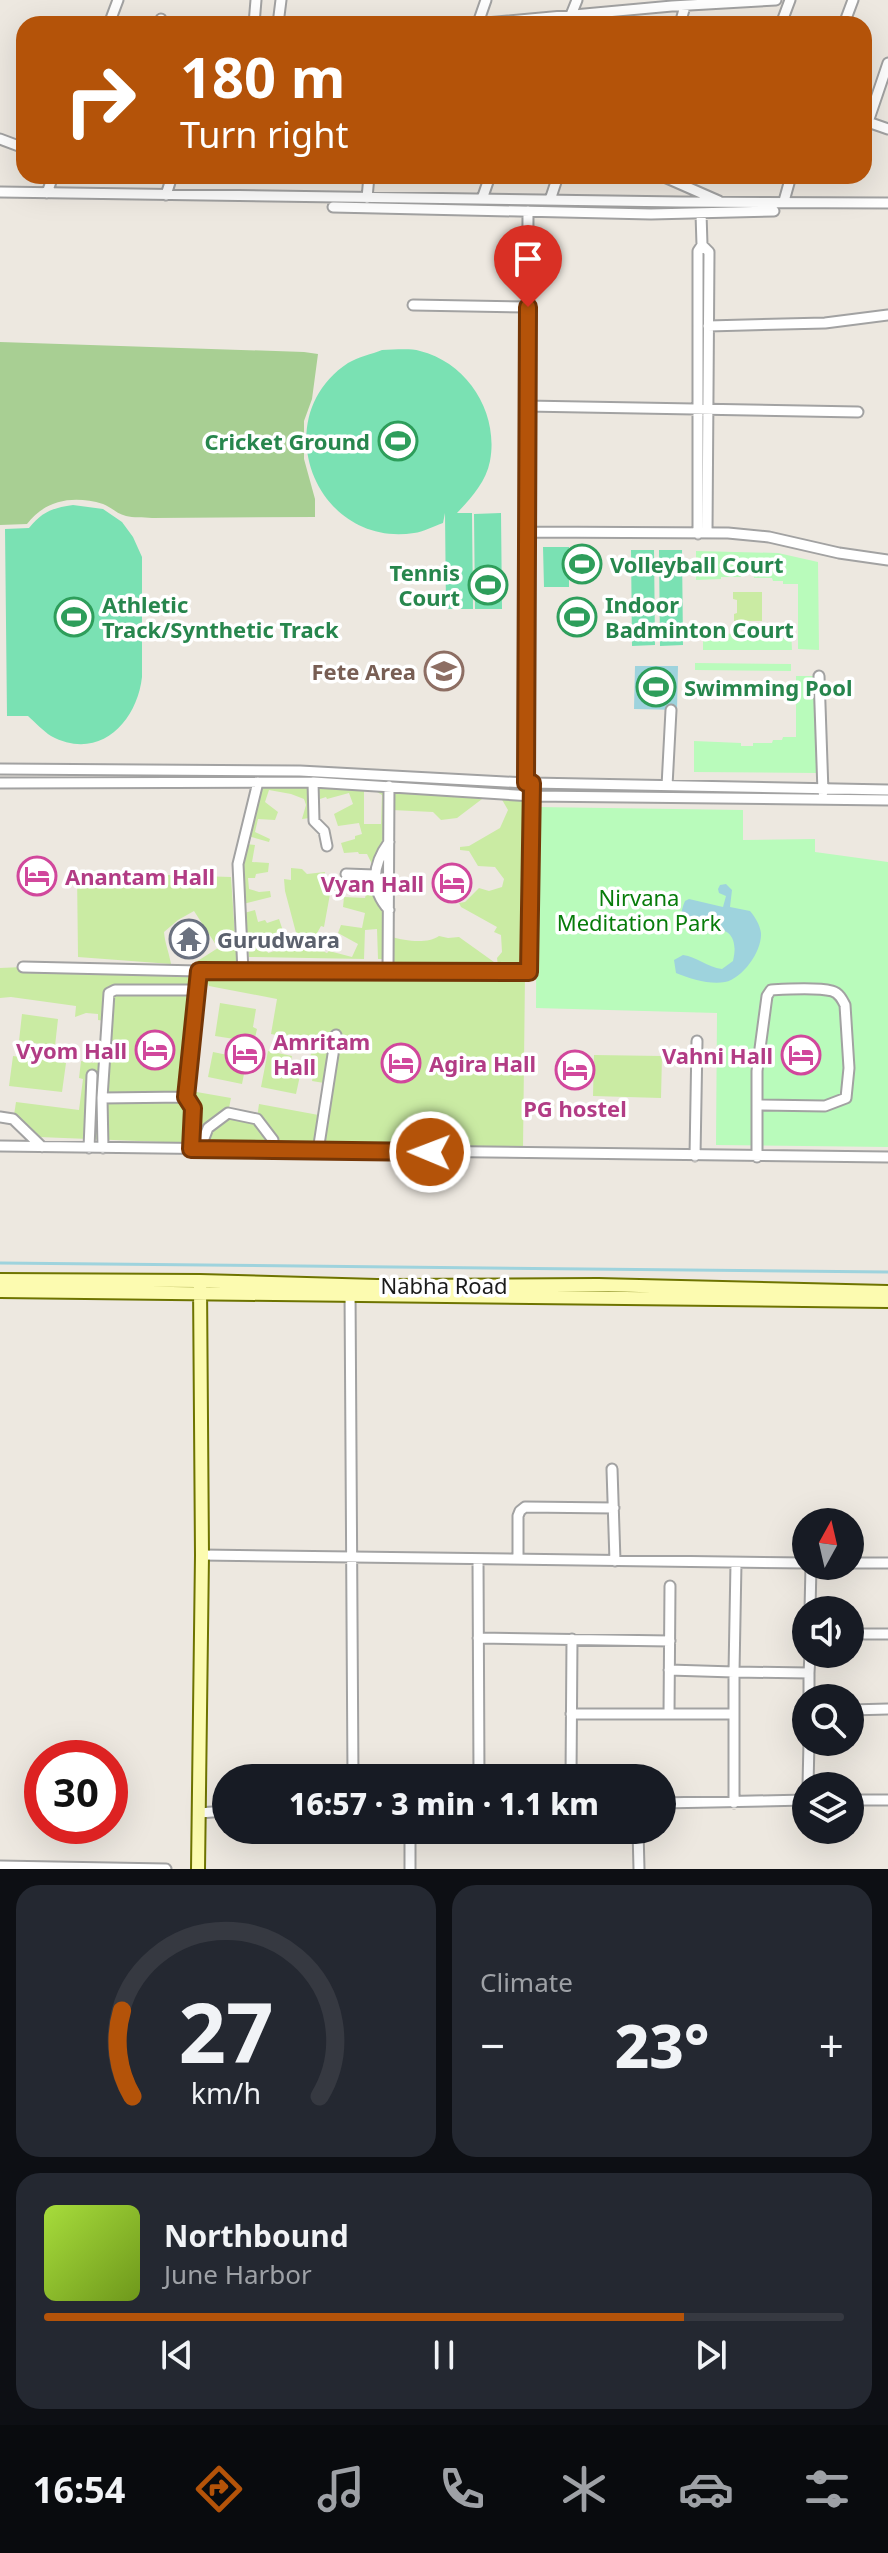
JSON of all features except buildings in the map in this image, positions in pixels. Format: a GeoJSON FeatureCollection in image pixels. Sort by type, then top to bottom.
{"type":"FeatureCollection","features":[{"type":"Feature","properties":{"kind":"main road","name":"Nabha Road"},"geometry":{"type":"LineString","coordinates":[[0,1280],[888,1301]]}},
{"type":"Feature","properties":{"kind":"main road","name":"Nabha Road"},"geometry":{"type":"LineString","coordinates":[[350,1290],[598,1285],[888,1292]]}},
{"type":"Feature","properties":{"kind":"main road","name":"Nabha Road"},"geometry":{"type":"LineString","coordinates":[[0,1291],[201,1287]]}},
{"type":"Feature","properties":{"kind":"main road"},"geometry":{"type":"LineString","coordinates":[[198,1869],[201,1287]]}},
{"type":"Feature","properties":{"kind":"street"},"geometry":{"type":"LineString","coordinates":[[571,15],[577,0]]}},
{"type":"Feature","properties":{"kind":"street"},"geometry":{"type":"LineString","coordinates":[[566,16],[614,12],[634,5],[685,6],[776,0]]}},
{"type":"Feature","properties":{"kind":"street"},"geometry":{"type":"LineString","coordinates":[[682,16],[685,6]]}},
{"type":"Feature","properties":{"kind":"street"},"geometry":{"type":"LineString","coordinates":[[613,16],[614,12]]}},
{"type":"Feature","properties":{"kind":"street"},"geometry":{"type":"LineString","coordinates":[[872,106],[888,63]]}},
{"type":"Feature","properties":{"kind":"street"},"geometry":{"type":"LineString","coordinates":[[47,193],[50,184]]}},
{"type":"Feature","properties":{"kind":"street"},"geometry":{"type":"LineString","coordinates":[[166,195],[169,184]]}},
{"type":"Feature","properties":{"kind":"street"},"geometry":{"type":"LineString","coordinates":[[367,198],[368,184]]}},
{"type":"Feature","properties":{"kind":"street"},"geometry":{"type":"LineString","coordinates":[[482,199],[487,184]]}},
{"type":"Feature","properties":{"kind":"street"},"geometry":{"type":"LineString","coordinates":[[550,200],[555,184]]}},
{"type":"Feature","properties":{"kind":"street"},"geometry":{"type":"LineString","coordinates":[[680,184],[722,202]]}},
{"type":"Feature","properties":{"kind":"street"},"geometry":{"type":"LineString","coordinates":[[784,201],[789,184]]}},
{"type":"Feature","properties":{"kind":"street"},"geometry":{"type":"LineString","coordinates":[[0,192],[888,203]]}},
{"type":"Feature","properties":{"kind":"street"},"geometry":{"type":"LineString","coordinates":[[333,207],[651,214],[774,211]]}},
{"type":"Feature","properties":{"kind":"street"},"geometry":{"type":"LineString","coordinates":[[23,967],[243,972],[529,972],[526,532],[528,211]]}},
{"type":"Feature","properties":{"kind":"street"},"geometry":{"type":"LineString","coordinates":[[701,213],[702,245],[698,251],[703,534]]}},
{"type":"Feature","properties":{"kind":"street"},"geometry":{"type":"LineString","coordinates":[[702,245],[709,252],[703,408]]}},
{"type":"Feature","properties":{"kind":"street"},"geometry":{"type":"LineString","coordinates":[[413,305],[528,307]]}},
{"type":"Feature","properties":{"kind":"street"},"geometry":{"type":"LineString","coordinates":[[708,326],[825,323],[888,315]]}},
{"type":"Feature","properties":{"kind":"street"},"geometry":{"type":"LineString","coordinates":[[526,406],[858,412]]}},
{"type":"Feature","properties":{"kind":"street"},"geometry":{"type":"LineString","coordinates":[[526,532],[769,537],[839,553],[888,560]]}},
{"type":"Feature","properties":{"kind":"street"},"geometry":{"type":"LineString","coordinates":[[819,676],[823,794]]}},
{"type":"Feature","properties":{"kind":"street"},"geometry":{"type":"LineString","coordinates":[[667,786],[671,710]]}},
{"type":"Feature","properties":{"kind":"street"},"geometry":{"type":"LineString","coordinates":[[0,769],[359,773],[530,788],[667,786],[823,794]]}},
{"type":"Feature","properties":{"kind":"street"},"geometry":{"type":"LineString","coordinates":[[239,782],[240,771]]}},
{"type":"Feature","properties":{"kind":"street"},"geometry":{"type":"LineString","coordinates":[[243,972],[238,864],[258,782]]}},
{"type":"Feature","properties":{"kind":"street"},"geometry":{"type":"LineString","coordinates":[[0,783],[313,782],[888,795]]}},
{"type":"Feature","properties":{"kind":"street"},"geometry":{"type":"LineString","coordinates":[[313,782],[314,821],[324,831],[327,846]]}},
{"type":"Feature","properties":{"kind":"street"},"geometry":{"type":"LineString","coordinates":[[388,972],[389,786]]}},
{"type":"Feature","properties":{"kind":"street"},"geometry":{"type":"LineString","coordinates":[[389,842],[377,860],[375,875],[383,903],[389,910]]}},
{"type":"Feature","properties":{"kind":"street"},"geometry":{"type":"LineString","coordinates":[[346,874],[375,875]]}},
{"type":"Feature","properties":{"kind":"street"},"geometry":{"type":"LineString","coordinates":[[196,1149],[193,1108],[186,1097],[199,971]]}},
{"type":"Feature","properties":{"kind":"street"},"geometry":{"type":"LineString","coordinates":[[103,1148],[102,1098],[109,993],[115,990],[197,990]]}},
{"type":"Feature","properties":{"kind":"street"},"geometry":{"type":"LineString","coordinates":[[757,1105],[825,1106],[846,1098],[849,1068],[845,1005],[841,997],[833,992],[771,990],[767,996],[757,1071],[757,1105],[757,1157]]}},
{"type":"Feature","properties":{"kind":"street"},"geometry":{"type":"LineString","coordinates":[[318,1151],[336,1035]]}},
{"type":"Feature","properties":{"kind":"street"},"geometry":{"type":"LineString","coordinates":[[695,1156],[697,1041]]}},
{"type":"Feature","properties":{"kind":"street"},"geometry":{"type":"LineString","coordinates":[[89,1148],[92,1075]]}},
{"type":"Feature","properties":{"kind":"street"},"geometry":{"type":"LineString","coordinates":[[102,1098],[186,1097]]}},
{"type":"Feature","properties":{"kind":"street"},"geometry":{"type":"LineString","coordinates":[[196,1149],[208,1128],[228,1113],[257,1119],[273,1140],[273,1151]]}},
{"type":"Feature","properties":{"kind":"street"},"geometry":{"type":"LineString","coordinates":[[0,1117],[13,1119],[42,1147]]}},
{"type":"Feature","properties":{"kind":"street"},"geometry":{"type":"LineString","coordinates":[[413,1125],[425,1130],[430,1152]]}},
{"type":"Feature","properties":{"kind":"street"},"geometry":{"type":"LineString","coordinates":[[0,1146],[888,1157]]}},
{"type":"Feature","properties":{"kind":"street"},"geometry":{"type":"LineString","coordinates":[[350,1290],[353,1764]]}},
{"type":"Feature","properties":{"kind":"street"},"geometry":{"type":"LineString","coordinates":[[612,1469],[615,1561]]}},
{"type":"Feature","properties":{"kind":"street"},"geometry":{"type":"LineString","coordinates":[[518,1559],[518,1516],[525,1507],[614,1508]]}},
{"type":"Feature","properties":{"kind":"street"},"geometry":{"type":"LineString","coordinates":[[202,1555],[792,1564]]}},
{"type":"Feature","properties":{"kind":"street"},"geometry":{"type":"LineString","coordinates":[[478,1559],[479,1764]]}},
{"type":"Feature","properties":{"kind":"street"},"geometry":{"type":"LineString","coordinates":[[734,1803],[736,1563]]}},
{"type":"Feature","properties":{"kind":"street"},"geometry":{"type":"LineString","coordinates":[[864,1563],[888,1563]]}},
{"type":"Feature","properties":{"kind":"street"},"geometry":{"type":"LineString","coordinates":[[669,1714],[670,1586]]}},
{"type":"Feature","properties":{"kind":"street"},"geometry":{"type":"LineString","coordinates":[[864,1634],[888,1634]]}},
{"type":"Feature","properties":{"kind":"street"},"geometry":{"type":"LineString","coordinates":[[478,1638],[670,1641]]}},
{"type":"Feature","properties":{"kind":"street"},"geometry":{"type":"LineString","coordinates":[[571,1764],[572,1639]]}},
{"type":"Feature","properties":{"kind":"street"},"geometry":{"type":"LineString","coordinates":[[809,1668],[809,1684]]}},
{"type":"Feature","properties":{"kind":"street"},"geometry":{"type":"LineString","coordinates":[[669,1670],[809,1673]]}},
{"type":"Feature","properties":{"kind":"street"},"geometry":{"type":"LineString","coordinates":[[864,1710],[888,1709]]}},
{"type":"Feature","properties":{"kind":"street"},"geometry":{"type":"LineString","coordinates":[[571,1714],[734,1714]]}},
{"type":"Feature","properties":{"kind":"street"},"geometry":{"type":"LineString","coordinates":[[864,1800],[888,1800]]}},
{"type":"Feature","properties":{"kind":"street"},"geometry":{"type":"LineString","coordinates":[[676,1803],[792,1801]]}},
{"type":"Feature","properties":{"kind":"street"},"geometry":{"type":"LineString","coordinates":[[199,1813],[212,1812]]}},
{"type":"Feature","properties":{"kind":"street"},"geometry":{"type":"LineString","coordinates":[[410,1844],[410,1869]]}},
{"type":"Feature","properties":{"kind":"street"},"geometry":{"type":"LineString","coordinates":[[638,1844],[639,1869]]}},
{"type":"Feature","properties":{"kind":"street"},"geometry":{"type":"LineString","coordinates":[[0,1866],[166,1869]]}},
{"type":"Feature","properties":{"kind":"green space"},"geometry":{"type":"Polygon","coordinates":[[[0,342],[318,354],[312,399],[304,421],[304,459],[315,499],[315,517],[135,517],[92,501],[71,500],[42,509],[27,524],[0,525],[0,342]]]}},
{"type":"Feature","properties":{"kind":"green space","name":"Cricket Ground"},"geometry":{"type":"Polygon","coordinates":[[[382,350],[416,350],[452,366],[476,392],[490,425],[492,443],[488,469],[477,489],[457,513],[472,513],[473,609],[446,609],[445,513],[443,523],[421,531],[380,532],[351,520],[328,500],[313,474],[307,445],[310,415],[323,387],[348,363],[382,350]]]}},
{"type":"Feature","properties":{"kind":"green space","name":"Athletic Track/Synthetic Track"},"geometry":{"type":"Polygon","coordinates":[[[73,505],[103,509],[122,522],[142,557],[142,677],[139,694],[124,722],[113,733],[100,741],[85,744],[68,743],[51,736],[28,716],[7,716],[5,529],[29,528],[48,512],[73,505]]]}},
{"type":"Feature","properties":{"kind":"green space"},"geometry":{"type":"Polygon","coordinates":[[[501,513],[502,609],[475,609],[474,514],[501,513]]]}},
{"type":"Feature","properties":{"kind":"green space"},"geometry":{"type":"Polygon","coordinates":[[[543,547],[569,547],[569,587],[544,587],[543,547]]]}},
{"type":"Feature","properties":{"kind":"green space"},"geometry":{"type":"Polygon","coordinates":[[[631,550],[654,550],[655,645],[632,646],[631,550]]]}},
{"type":"Feature","properties":{"kind":"green space"},"geometry":{"type":"Polygon","coordinates":[[[659,550],[682,550],[683,645],[660,646],[659,550]]]}},
{"type":"Feature","properties":{"kind":"green space"},"geometry":{"type":"Polygon","coordinates":[[[696,551],[778,553],[818,562],[819,650],[798,649],[798,584],[783,584],[783,581],[773,581],[772,578],[754,578],[753,574],[696,580],[696,551]]]}},
{"type":"Feature","properties":{"kind":"green space"},"geometry":{"type":"Polygon","coordinates":[[[733,592],[762,592],[762,621],[734,621],[737,600],[733,599],[733,592]]]}},
{"type":"Feature","properties":{"kind":"green space","name":"Indoor Badminton Court"},"geometry":{"type":"Polygon","coordinates":[[[559,608],[596,609],[594,629],[559,626],[559,608]]]}},
{"type":"Feature","properties":{"kind":"green space"},"geometry":{"type":"Polygon","coordinates":[[[791,630],[792,650],[703,650],[703,633],[753,637],[773,635],[791,630]]]}},
{"type":"Feature","properties":{"kind":"green space"},"geometry":{"type":"Polygon","coordinates":[[[695,663],[791,664],[791,671],[695,670],[695,663]]]}},
{"type":"Feature","properties":{"kind":"green space"},"geometry":{"type":"Polygon","coordinates":[[[796,676],[817,676],[817,773],[694,772],[694,741],[753,746],[753,743],[772,743],[783,737],[796,737],[796,676]]]}},
{"type":"Feature","properties":{"kind":"green space"},"geometry":{"type":"Polygon","coordinates":[[[261,786],[306,787],[309,791],[310,818],[302,819],[306,805],[304,799],[269,790],[265,802],[278,812],[275,820],[258,819],[255,832],[270,839],[269,842],[248,836],[261,786]]]}},
{"type":"Feature","properties":{"kind":"green space"},"geometry":{"type":"Polygon","coordinates":[[[364,788],[364,824],[381,824],[382,795],[374,790],[385,792],[384,836],[373,866],[367,854],[344,853],[341,843],[362,834],[359,823],[338,826],[334,814],[353,804],[349,793],[320,799],[319,789],[364,788]]]}},
{"type":"Feature","properties":{"kind":"green space"},"geometry":{"type":"Polygon","coordinates":[[[393,790],[486,796],[457,818],[441,820],[433,812],[392,810],[393,790]]]}},
{"type":"Feature","properties":{"kind":"green space"},"geometry":{"type":"Polygon","coordinates":[[[501,798],[525,799],[523,967],[498,966],[497,958],[502,952],[501,935],[494,932],[497,927],[459,903],[465,902],[479,888],[489,891],[502,887],[504,879],[495,867],[478,866],[469,851],[460,850],[460,847],[469,846],[500,828],[508,810],[501,798]]]}},
{"type":"Feature","properties":{"kind":"green space","name":"Nirvana Meditation Park"},"geometry":{"type":"Polygon","coordinates":[[[537,807],[743,810],[743,840],[815,839],[815,852],[888,862],[888,1147],[716,1145],[717,1013],[536,1008],[537,807]]]}},
{"type":"Feature","properties":{"kind":"green space"},"geometry":{"type":"Polygon","coordinates":[[[246,844],[255,845],[252,862],[269,863],[268,872],[248,878],[249,889],[270,891],[271,897],[243,904],[238,890],[246,844]]]}},
{"type":"Feature","properties":{"kind":"green space"},"geometry":{"type":"Polygon","coordinates":[[[291,868],[302,869],[307,874],[325,872],[324,882],[332,883],[324,927],[321,926],[316,935],[319,938],[315,948],[352,957],[358,944],[338,933],[341,925],[362,928],[365,913],[343,907],[344,897],[365,898],[366,894],[374,896],[383,911],[383,959],[378,959],[377,929],[365,930],[364,959],[249,957],[244,913],[255,910],[258,922],[279,919],[283,931],[264,941],[268,953],[299,944],[285,891],[284,879],[291,880],[291,868]]]}},
{"type":"Feature","properties":{"kind":"green space"},"geometry":{"type":"Polygon","coordinates":[[[77,872],[231,877],[237,966],[188,967],[218,948],[194,911],[164,932],[171,964],[78,957],[77,872]]]}},
{"type":"Feature","properties":{"kind":"green space"},"geometry":{"type":"Polygon","coordinates":[[[439,936],[459,937],[494,962],[494,969],[392,969],[392,937],[423,941],[439,936]]]}},
{"type":"Feature","properties":{"kind":"green space"},"geometry":{"type":"Polygon","coordinates":[[[0,968],[525,975],[523,1149],[264,1146],[39,1137],[14,1115],[16,1102],[79,1110],[83,1079],[79,1078],[81,1061],[94,1063],[96,1056],[100,1056],[105,1021],[98,1020],[98,1014],[86,1013],[75,1017],[76,1006],[0,998],[0,968]],[[208,983],[187,1087],[191,1091],[231,1098],[228,1113],[257,1118],[259,1104],[324,1116],[330,1084],[312,1081],[314,1071],[308,1070],[313,1042],[271,1034],[277,999],[209,986],[208,983]]]}},
{"type":"Feature","properties":{"kind":"green space"},"geometry":{"type":"Polygon","coordinates":[[[220,1003],[256,1009],[254,1042],[215,1036],[220,1003]]]}},
{"type":"Feature","properties":{"kind":"green space"},"geometry":{"type":"Polygon","coordinates":[[[22,1014],[58,1019],[55,1046],[19,1041],[22,1014]]]}},
{"type":"Feature","properties":{"kind":"green space"},"geometry":{"type":"Polygon","coordinates":[[[268,1051],[292,1056],[289,1068],[301,1071],[296,1094],[261,1087],[268,1051]]]}},
{"type":"Feature","properties":{"kind":"green space"},"geometry":{"type":"Polygon","coordinates":[[[213,1052],[247,1059],[242,1084],[208,1077],[213,1052]]]}},
{"type":"Feature","properties":{"kind":"green space"},"geometry":{"type":"Polygon","coordinates":[[[594,1055],[662,1056],[661,1098],[593,1096],[594,1055]]]}},
{"type":"Feature","properties":{"kind":"green space"},"geometry":{"type":"Polygon","coordinates":[[[13,1056],[66,1063],[62,1092],[9,1086],[13,1056]]]}},
{"type":"Feature","properties":{"kind":"water","name":"Swimming Pool"},"geometry":{"type":"Polygon","coordinates":[[[635,666],[678,666],[677,710],[634,709],[635,666]]]}},
{"type":"Feature","properties":{"kind":"water"},"geometry":{"type":"Polygon","coordinates":[[[726,884],[732,890],[730,907],[750,911],[758,924],[761,933],[755,955],[745,969],[725,982],[700,981],[676,973],[674,960],[683,955],[722,969],[733,961],[734,943],[728,933],[685,923],[681,916],[685,901],[689,899],[723,907],[726,896],[718,889],[726,884]]]}},
{"type":"Feature","properties":{"kind":"waterway"},"geometry":{"type":"LineString","coordinates":[[0,1263],[888,1272]]}},
{"type":"Feature","properties":{"kind":"place","name":"Cricket Ground"},"geometry":{"type":"Point","coordinates":[398,441]}},
{"type":"Feature","properties":{"kind":"place","name":"Volleyball Court"},"geometry":{"type":"Point","coordinates":[582,564]}},
{"type":"Feature","properties":{"kind":"place","name":"Tennis Court"},"geometry":{"type":"Point","coordinates":[488,585]}},
{"type":"Feature","properties":{"kind":"place","name":"Athletic Track/Synthetic Track"},"geometry":{"type":"Point","coordinates":[74,617]}},
{"type":"Feature","properties":{"kind":"place","name":"Indoor Badminton Court"},"geometry":{"type":"Point","coordinates":[577,617]}},
{"type":"Feature","properties":{"kind":"place","name":"Fete Area"},"geometry":{"type":"Point","coordinates":[444,671]}},
{"type":"Feature","properties":{"kind":"place","name":"Swimming Pool"},"geometry":{"type":"Point","coordinates":[656,687]}},
{"type":"Feature","properties":{"kind":"place","name":"Anantam Hall"},"geometry":{"type":"Point","coordinates":[37,876]}},
{"type":"Feature","properties":{"kind":"place","name":"Vyan Hall"},"geometry":{"type":"Point","coordinates":[452,883]}},
{"type":"Feature","properties":{"kind":"place","name":"Gurudwara"},"geometry":{"type":"Point","coordinates":[189,939]}},
{"type":"Feature","properties":{"kind":"place","name":"Vyom Hall"},"geometry":{"type":"Point","coordinates":[155,1050]}},
{"type":"Feature","properties":{"kind":"place","name":"Amritam Hall"},"geometry":{"type":"Point","coordinates":[245,1054]}},
{"type":"Feature","properties":{"kind":"place","name":"Vahni Hall"},"geometry":{"type":"Point","coordinates":[801,1055]}},
{"type":"Feature","properties":{"kind":"place","name":"Agira Hall"},"geometry":{"type":"Point","coordinates":[401,1063]}},
{"type":"Feature","properties":{"kind":"place","name":"PG hostel"},"geometry":{"type":"Point","coordinates":[575,1070]}},
{"type":"Feature","properties":{"kind":"route"},"geometry":{"type":"LineString","coordinates":[[430,1152],[191,1149],[194,1115],[186,1097],[199,971],[529,972],[532,783],[526,783],[528,307]]}}]}
